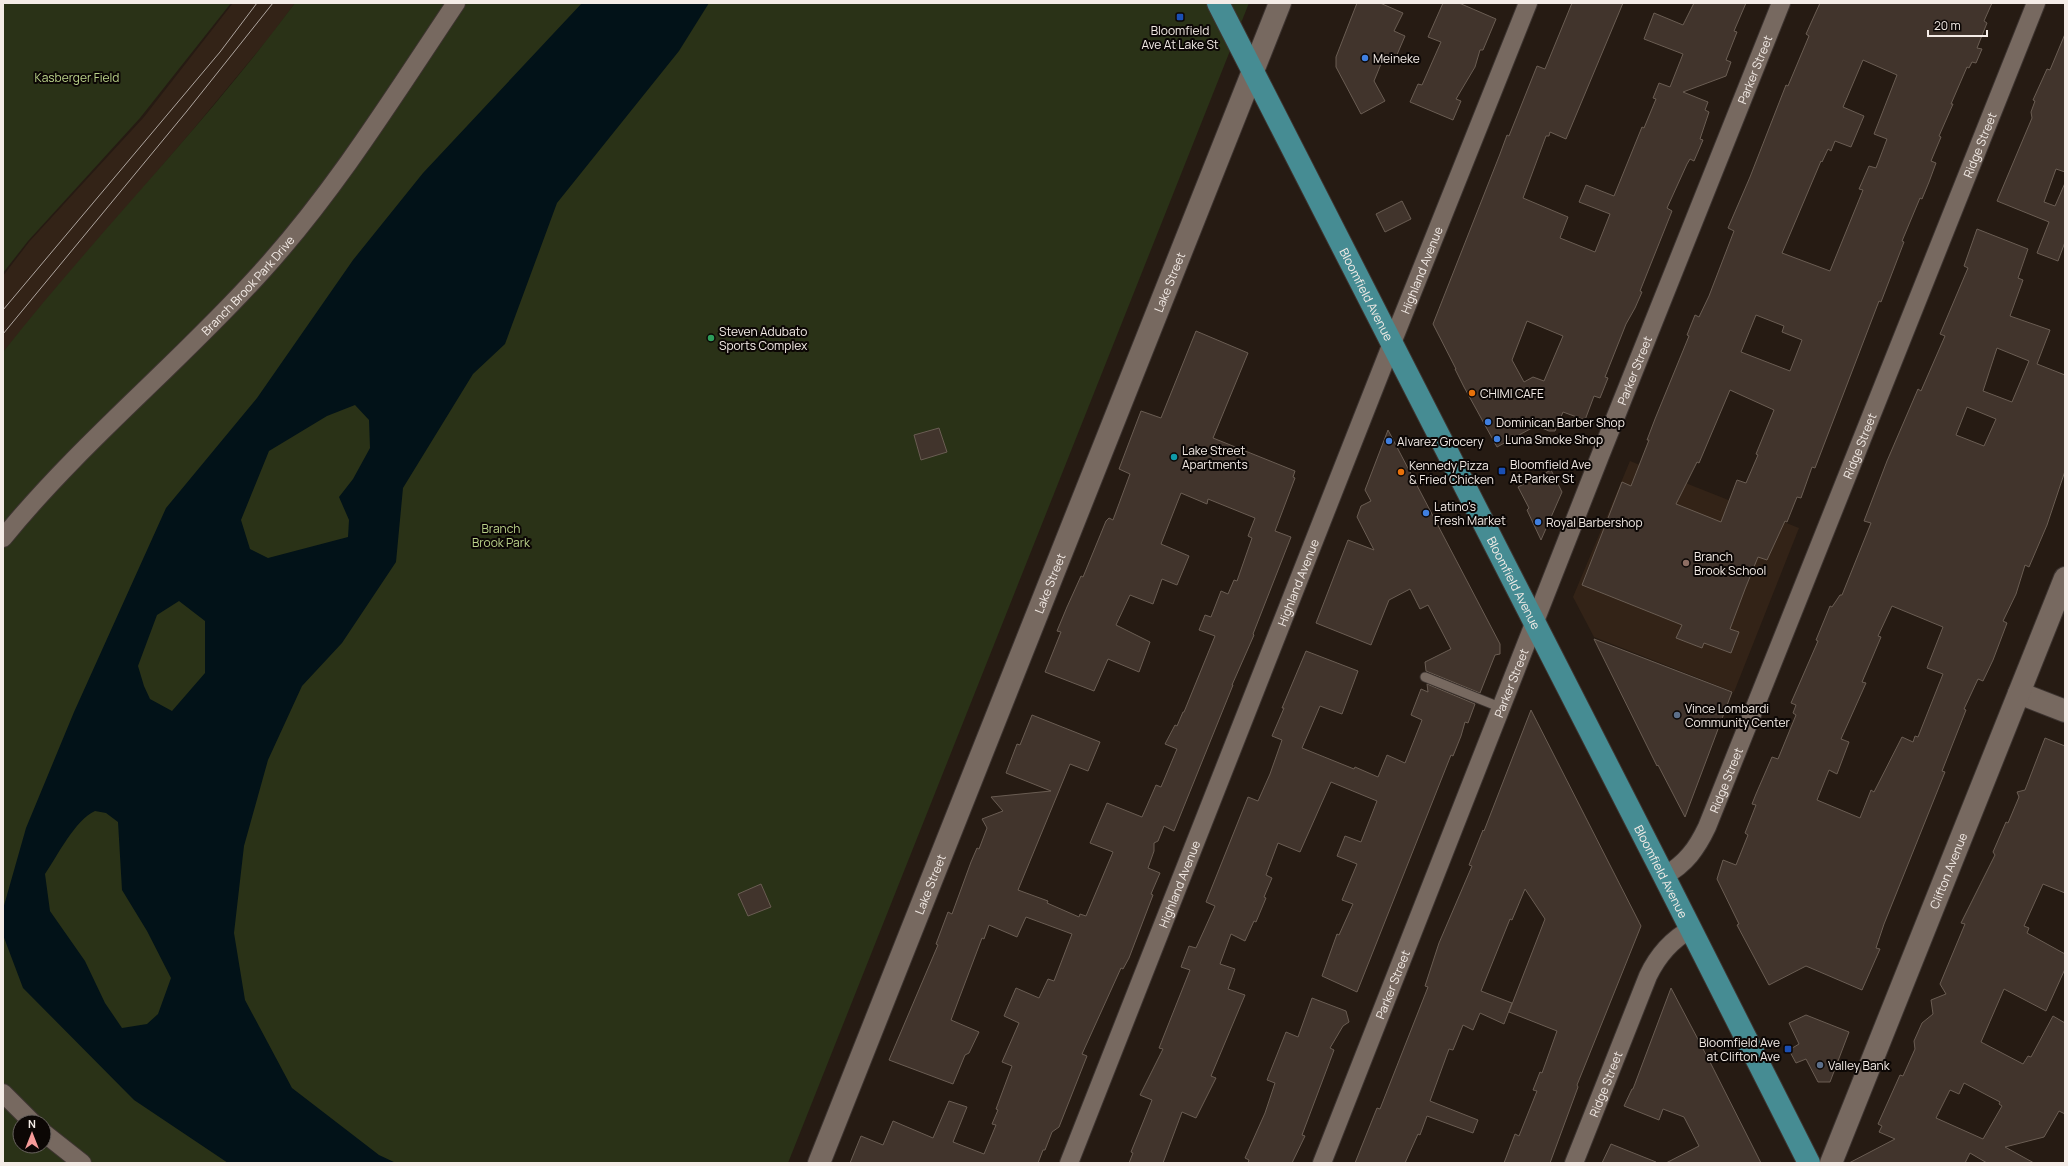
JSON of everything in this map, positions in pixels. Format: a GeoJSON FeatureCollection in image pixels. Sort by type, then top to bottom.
{"type":"FeatureCollection","features":[{"type":"Feature","properties":{"kind":"main road","name":"Bloomfield Avenue"},"geometry":{"type":"LineString","coordinates":[[1218,3],[1536,623],[1808,1163]]}},
{"type":"Feature","properties":{"kind":"street","name":"Branch Brook Park Drive"},"geometry":{"type":"LineString","coordinates":[[3,538],[59,475],[246,289],[281,250],[311,213],[367,137],[456,3]]}},
{"type":"Feature","properties":{"kind":"street","name":"Lake Street"},"geometry":{"type":"LineString","coordinates":[[819,1163],[1280,3]]}},
{"type":"Feature","properties":{"kind":"street","name":"Highland Avenue"},"geometry":{"type":"LineString","coordinates":[[1069,1163],[1392,343],[1528,3]]}},
{"type":"Feature","properties":{"kind":"street","name":"Parker Street"},"geometry":{"type":"LineString","coordinates":[[1322,1163],[1536,623],[1600,456],[1781,3]]}},
{"type":"Feature","properties":{"kind":"street","name":"Ridge Street"},"geometry":{"type":"LineString","coordinates":[[1664,876],[1685,862],[1694,851],[1707,827],[2036,3]]}},
{"type":"Feature","properties":{"kind":"street","name":"Clifton Avenue"},"geometry":{"type":"LineString","coordinates":[[1831,1163],[2065,578]]}},
{"type":"Feature","properties":{"kind":"street"},"geometry":{"type":"LineString","coordinates":[[2019,693],[2065,711]]}},
{"type":"Feature","properties":{"kind":"street","name":"Ridge Street"},"geometry":{"type":"LineString","coordinates":[[1574,1163],[1653,965],[1677,936],[1691,929]]}},
{"type":"Feature","properties":{"kind":"street"},"geometry":{"type":"LineString","coordinates":[[3,1093],[24,1114]]}},
{"type":"Feature","properties":{"kind":"street"},"geometry":{"type":"LineString","coordinates":[[52,1139],[82,1163]]}},
{"type":"Feature","properties":{"kind":"lane"},"geometry":{"type":"LineString","coordinates":[[1425,677],[1502,708]]}},
{"type":"Feature","properties":{"kind":"shaded area"},"geometry":{"type":"Polygon","coordinates":[[[233,3],[295,3],[273,33],[191,132],[3,352],[3,276],[29,242],[144,117],[233,3]]]}},
{"type":"Feature","properties":{"kind":"shaded area"},"geometry":{"type":"Polygon","coordinates":[[[582,3],[709,3],[679,51],[557,203],[505,344],[473,374],[403,488],[396,562],[342,643],[302,686],[268,760],[244,846],[234,933],[245,1000],[292,1088],[379,1155],[396,1163],[228,1163],[134,1100],[23,988],[3,935],[3,909],[26,828],[74,712],[166,508],[257,398],[353,260],[423,173],[582,3]],[[355,405],[327,416],[269,451],[241,520],[250,549],[268,558],[348,537],[349,520],[339,497],[353,479],[370,448],[369,420],[355,405]],[[179,601],[157,615],[138,666],[150,699],[172,711],[205,673],[205,621],[179,601]],[[95,811],[74,830],[45,874],[50,911],[85,961],[105,1003],[122,1028],[147,1024],[158,1014],[171,978],[147,931],[122,890],[118,822],[106,813],[95,811]]]}},
{"type":"Feature","properties":{"kind":"shaded area","name":"Branch Brook School"},"geometry":{"type":"Polygon","coordinates":[[[1630,461],[1799,528],[1734,692],[1594,637],[1573,597],[1630,461]]]}},
{"type":"Feature","properties":{"kind":"green space","name":"Kasberger Field"},"geometry":{"type":"Polygon","coordinates":[[[3,3],[231,3],[140,118],[28,241],[3,273],[3,3]]]}},
{"type":"Feature","properties":{"kind":"green space","name":"Branch Brook Park"},"geometry":{"type":"Polygon","coordinates":[[[295,3],[1249,3],[788,1163],[3,1163],[3,352],[76,264],[225,92],[295,3]]]}},
{"type":"Feature","properties":{"kind":"building","name":"Meineke"},"geometry":{"type":"Polygon","coordinates":[[[1357,3],[1380,3],[1403,13],[1394,31],[1405,36],[1393,64],[1383,59],[1374,81],[1385,101],[1361,114],[1336,67],[1336,57],[1357,3]]]}},
{"type":"Feature","properties":{"kind":"building"},"geometry":{"type":"Polygon","coordinates":[[[1443,3],[1459,3],[1496,19],[1483,50],[1480,50],[1475,67],[1456,99],[1461,101],[1453,120],[1410,102],[1418,84],[1422,85],[1441,42],[1428,37],[1443,3]]]}},
{"type":"Feature","properties":{"kind":"building"},"geometry":{"type":"Polygon","coordinates":[[[1572,3],[1623,3],[1566,139],[1550,132],[1549,136],[1546,136],[1523,198],[1568,217],[1560,238],[1595,252],[1610,214],[1579,202],[1586,185],[1614,196],[1642,127],[1644,128],[1656,99],[1653,98],[1659,83],[1670,87],[1683,54],[1644,39],[1654,13],[1683,25],[1694,3],[1746,3],[1734,31],[1737,32],[1726,60],[1731,62],[1726,76],[1683,92],[1708,102],[1705,110],[1709,112],[1700,139],[1703,140],[1694,161],[1690,159],[1687,164],[1667,208],[1672,211],[1640,291],[1642,292],[1626,324],[1605,377],[1608,378],[1600,398],[1594,396],[1585,420],[1563,412],[1555,431],[1549,431],[1530,423],[1532,428],[1497,447],[1464,387],[1433,324],[1507,135],[1509,136],[1537,66],[1545,69],[1572,3]],[[1527,321],[1512,360],[1524,382],[1533,377],[1544,381],[1563,336],[1527,321]]]}},
{"type":"Feature","properties":{"kind":"building"},"geometry":{"type":"Polygon","coordinates":[[[1820,3],[1992,3],[1984,21],[1987,23],[1977,48],[1982,49],[1976,63],[1972,62],[1969,68],[1967,67],[1951,104],[1953,104],[1939,136],[1941,137],[1931,161],[1936,163],[1929,182],[1922,199],[1920,198],[1902,241],[1904,242],[1881,302],[1879,301],[1815,468],[1812,467],[1801,498],[1797,497],[1787,522],[1785,521],[1767,560],[1758,557],[1745,589],[1730,629],[1739,632],[1731,653],[1704,643],[1702,648],[1676,638],[1682,625],[1582,585],[1622,482],[1631,486],[1649,440],[1647,440],[1655,419],[1689,336],[1687,335],[1695,315],[1699,317],[1709,296],[1734,231],[1728,228],[1750,177],[1786,85],[1788,86],[1809,36],[1806,34],[1820,3]],[[1863,60],[1843,107],[1864,116],[1851,147],[1835,141],[1831,151],[1828,149],[1822,162],[1821,161],[1782,253],[1830,271],[1863,190],[1859,189],[1869,166],[1876,168],[1887,139],[1874,134],[1897,75],[1863,60]],[[1756,315],[1741,352],[1790,371],[1802,340],[1782,332],[1784,326],[1756,315]],[[1730,390],[1699,463],[1697,462],[1676,504],[1721,522],[1737,480],[1746,483],[1774,410],[1730,390]]]}},
{"type":"Feature","properties":{"kind":"building"},"geometry":{"type":"Polygon","coordinates":[[[2065,34],[2065,172],[2056,169],[2044,202],[2055,206],[2065,183],[2065,242],[2058,261],[2037,253],[2049,222],[1997,201],[2032,118],[2031,112],[2035,101],[2033,100],[2047,69],[2050,70],[2065,34]]]}},
{"type":"Feature","properties":{"kind":"building"},"geometry":{"type":"Polygon","coordinates":[[[1402,201],[1411,219],[1385,232],[1376,214],[1402,201]]]}},
{"type":"Feature","properties":{"kind":"building"},"geometry":{"type":"Polygon","coordinates":[[[1977,229],[2028,249],[2018,278],[2023,280],[2010,316],[2050,330],[2037,364],[2065,375],[2065,471],[2047,525],[2029,567],[2025,565],[2016,594],[2003,621],[2007,623],[1993,660],[1983,681],[1978,679],[1964,709],[1966,710],[1942,771],[1945,772],[1884,924],[1876,948],[1880,949],[1862,990],[1806,966],[1769,985],[1737,925],[1739,924],[1717,879],[1723,860],[1736,865],[1748,835],[1745,833],[1756,805],[1752,804],[1756,794],[1772,757],[1778,759],[1796,715],[1793,713],[1796,705],[1791,703],[1818,641],[1816,640],[1830,606],[1832,607],[1840,595],[1842,595],[1871,523],[1864,521],[1887,461],[1918,389],[1921,391],[1945,336],[1940,334],[1968,268],[1964,266],[1977,229]],[[1997,348],[1983,391],[2012,402],[2029,361],[1997,348]],[[1967,407],[1956,435],[1984,446],[1996,419],[1967,407]],[[1892,606],[1878,636],[1881,637],[1862,682],[1866,683],[1841,739],[1849,742],[1837,774],[1829,770],[1817,800],[1860,818],[1871,790],[1874,792],[1902,737],[1913,742],[1915,736],[1918,737],[1943,674],[1927,668],[1943,627],[1892,606]]]}},
{"type":"Feature","properties":{"kind":"building"},"geometry":{"type":"Polygon","coordinates":[[[1196,331],[1248,353],[1213,438],[1295,471],[1293,477],[1295,478],[1275,531],[1291,537],[1253,634],[1254,635],[1232,685],[1174,831],[1164,826],[1158,841],[1154,843],[1154,851],[1148,868],[1160,873],[1151,894],[1153,895],[1129,958],[1123,969],[1121,968],[1082,1054],[1087,1056],[1059,1127],[1052,1132],[1038,1163],[850,1163],[861,1136],[883,1145],[893,1121],[933,1138],[949,1101],[967,1107],[953,1142],[984,1154],[996,1125],[992,1124],[998,1110],[996,1109],[1012,1066],[1002,1062],[1019,1023],[1004,1016],[1016,988],[1039,998],[1048,979],[1054,981],[1072,934],[1026,917],[1017,937],[989,925],[984,939],[982,938],[951,1020],[979,1032],[969,1053],[965,1055],[953,1084],[889,1060],[938,945],[936,944],[948,912],[952,914],[971,862],[977,848],[979,849],[987,828],[982,819],[1003,811],[991,797],[1051,791],[1006,773],[1017,744],[1020,745],[1032,715],[1100,742],[1088,771],[1070,764],[1018,890],[1048,901],[1047,903],[1079,917],[1080,914],[1086,916],[1113,852],[1090,843],[1107,803],[1142,817],[1156,785],[1161,787],[1177,749],[1165,744],[1184,712],[1215,636],[1199,630],[1205,615],[1211,617],[1221,591],[1228,594],[1234,580],[1237,581],[1252,538],[1248,536],[1255,518],[1208,499],[1207,504],[1181,493],[1161,544],[1189,556],[1177,585],[1162,579],[1153,604],[1130,595],[1116,625],[1150,642],[1139,672],[1108,659],[1094,691],[1045,672],[1061,632],[1057,631],[1067,607],[1081,576],[1083,577],[1106,521],[1109,518],[1113,520],[1130,474],[1119,469],[1141,411],[1161,418],[1196,331]]]}},
{"type":"Feature","properties":{"kind":"building"},"geometry":{"type":"Polygon","coordinates":[[[939,428],[947,452],[921,460],[914,435],[939,428]]]}},
{"type":"Feature","properties":{"kind":"building"},"geometry":{"type":"Polygon","coordinates":[[[1388,430],[1500,644],[1500,654],[1495,655],[1480,693],[1426,671],[1425,662],[1451,649],[1428,605],[1420,609],[1410,589],[1389,600],[1371,645],[1316,623],[1348,540],[1374,550],[1357,517],[1361,506],[1371,501],[1365,490],[1388,430]]]}},
{"type":"Feature","properties":{"kind":"building"},"geometry":{"type":"Polygon","coordinates":[[[1551,470],[1562,492],[1541,540],[1527,510],[1529,508],[1518,487],[1551,470]]]}},
{"type":"Feature","properties":{"kind":"building","name":"Vince Lombardi Community Center"},"geometry":{"type":"Polygon","coordinates":[[[1594,639],[1732,692],[1685,817],[1658,765],[1657,766],[1594,639]]]}},
{"type":"Feature","properties":{"kind":"building"},"geometry":{"type":"Polygon","coordinates":[[[1306,651],[1358,671],[1342,714],[1320,706],[1302,748],[1378,777],[1387,755],[1405,763],[1422,720],[1411,715],[1421,689],[1428,692],[1427,684],[1475,704],[1468,723],[1465,722],[1453,756],[1451,755],[1357,992],[1322,976],[1337,934],[1339,935],[1353,904],[1342,900],[1357,864],[1337,856],[1345,836],[1361,842],[1377,801],[1331,782],[1300,852],[1278,843],[1266,875],[1272,878],[1264,897],[1266,898],[1256,922],[1254,921],[1245,941],[1231,934],[1220,964],[1235,969],[1228,989],[1245,995],[1211,1076],[1216,1078],[1196,1118],[1182,1112],[1163,1163],[1129,1163],[1133,1153],[1131,1152],[1152,1100],[1140,1095],[1163,1049],[1159,1048],[1190,970],[1181,967],[1189,946],[1196,948],[1215,906],[1206,902],[1248,797],[1258,801],[1270,774],[1282,740],[1272,736],[1306,651]]]}},
{"type":"Feature","properties":{"kind":"building"},"geometry":{"type":"Polygon","coordinates":[[[1531,710],[1641,926],[1577,1085],[1578,1087],[1550,1163],[1504,1163],[1515,1134],[1519,1136],[1537,1091],[1533,1090],[1540,1072],[1542,1073],[1557,1031],[1509,1012],[1545,919],[1525,889],[1512,920],[1510,919],[1481,991],[1512,1003],[1504,1024],[1480,1013],[1473,1030],[1463,1025],[1453,1050],[1449,1049],[1430,1101],[1478,1120],[1473,1133],[1427,1116],[1420,1135],[1418,1134],[1405,1163],[1355,1163],[1377,1108],[1380,1109],[1428,987],[1425,986],[1439,943],[1472,866],[1469,865],[1483,830],[1484,831],[1531,710]]]}},
{"type":"Feature","properties":{"kind":"building"},"geometry":{"type":"Polygon","coordinates":[[[2045,738],[2065,746],[2065,893],[2043,884],[2024,926],[2029,928],[2027,933],[2065,954],[2065,969],[2046,1011],[2004,989],[1981,1042],[2023,1064],[2028,1056],[2031,1057],[2053,1016],[2065,1023],[2065,1114],[2059,1111],[2044,1137],[2005,1147],[2034,1163],[1987,1163],[1970,1153],[1965,1163],[1849,1163],[1895,1139],[1879,1132],[1882,1126],[1878,1124],[1900,1075],[1903,1076],[1915,1049],[1914,1041],[1922,1023],[1933,1014],[1931,1000],[1946,994],[1940,984],[1965,924],[1961,923],[1995,855],[1993,852],[2019,797],[2017,792],[2025,790],[2045,738]],[[1964,1083],[1959,1094],[1950,1090],[1936,1118],[1983,1139],[2002,1106],[1999,1104],[2000,1102],[1964,1083]]]}},
{"type":"Feature","properties":{"kind":"building"},"geometry":{"type":"Polygon","coordinates":[[[761,884],[771,907],[748,916],[738,894],[761,884]]]}},
{"type":"Feature","properties":{"kind":"building"},"geometry":{"type":"Polygon","coordinates":[[[1671,988],[1761,1163],[1666,1163],[1699,1146],[1684,1117],[1663,1109],[1659,1120],[1624,1106],[1633,1089],[1671,988]]]}},
{"type":"Feature","properties":{"kind":"building"},"geometry":{"type":"Polygon","coordinates":[[[1312,998],[1346,1011],[1349,1022],[1343,1026],[1330,1048],[1334,1050],[1302,1135],[1305,1136],[1292,1163],[1248,1163],[1249,1160],[1245,1158],[1265,1113],[1275,1083],[1267,1080],[1286,1032],[1298,1037],[1312,998]]]}},
{"type":"Feature","properties":{"kind":"building"},"geometry":{"type":"Polygon","coordinates":[[[1806,1015],[1849,1032],[1830,1082],[1818,1082],[1806,1059],[1796,1063],[1789,1050],[1799,1044],[1789,1023],[1806,1015]]]}},
{"type":"Feature","properties":{"kind":"building"},"geometry":{"type":"Polygon","coordinates":[[[1611,1144],[1656,1162],[1656,1163],[1602,1163],[1611,1144]]]}},
{"type":"Feature","properties":{"kind":"tram line"},"geometry":{"type":"LineString","coordinates":[[3,310],[220,52],[257,3]]}},
{"type":"Feature","properties":{"kind":"tram line"},"geometry":{"type":"LineString","coordinates":[[3,334],[187,111],[273,3]]}},
{"type":"Feature","properties":{"kind":"place","name":"Bloomfield Ave At Lake St"},"geometry":{"type":"Point","coordinates":[1180,17]}},
{"type":"Feature","properties":{"kind":"place","name":"Meineke"},"geometry":{"type":"Point","coordinates":[1365,58]}},
{"type":"Feature","properties":{"kind":"place","name":"Steven Adubato Sports Complex"},"geometry":{"type":"Point","coordinates":[711,338]}},
{"type":"Feature","properties":{"kind":"place","name":"CHIMI CAFE"},"geometry":{"type":"Point","coordinates":[1472,393]}},
{"type":"Feature","properties":{"kind":"place","name":"Dominican Barber Shop"},"geometry":{"type":"Point","coordinates":[1488,422]}},
{"type":"Feature","properties":{"kind":"place","name":"Luna Smoke Shop"},"geometry":{"type":"Point","coordinates":[1497,439]}},
{"type":"Feature","properties":{"kind":"place","name":"Alvarez Grocery"},"geometry":{"type":"Point","coordinates":[1389,441]}},
{"type":"Feature","properties":{"kind":"place","name":"Lake Street Apartments"},"geometry":{"type":"Point","coordinates":[1174,457]}},
{"type":"Feature","properties":{"kind":"place","name":"Bloomfield Ave At Parker St"},"geometry":{"type":"Point","coordinates":[1502,471]}},
{"type":"Feature","properties":{"kind":"place","name":"Kennedy Pizza & Fried Chicken"},"geometry":{"type":"Point","coordinates":[1401,472]}},
{"type":"Feature","properties":{"kind":"place","name":"Latino's Fresh Market"},"geometry":{"type":"Point","coordinates":[1426,513]}},
{"type":"Feature","properties":{"kind":"place","name":"Royal Barbershop"},"geometry":{"type":"Point","coordinates":[1538,522]}},
{"type":"Feature","properties":{"kind":"place","name":"Branch Brook School"},"geometry":{"type":"Point","coordinates":[1686,563]}},
{"type":"Feature","properties":{"kind":"place","name":"Vince Lombardi Community Center"},"geometry":{"type":"Point","coordinates":[1677,715]}},
{"type":"Feature","properties":{"kind":"place","name":"Bloomfield Ave at Clifton Ave"},"geometry":{"type":"Point","coordinates":[1788,1049]}},
{"type":"Feature","properties":{"kind":"place","name":"Valley Bank"},"geometry":{"type":"Point","coordinates":[1820,1065]}}]}
